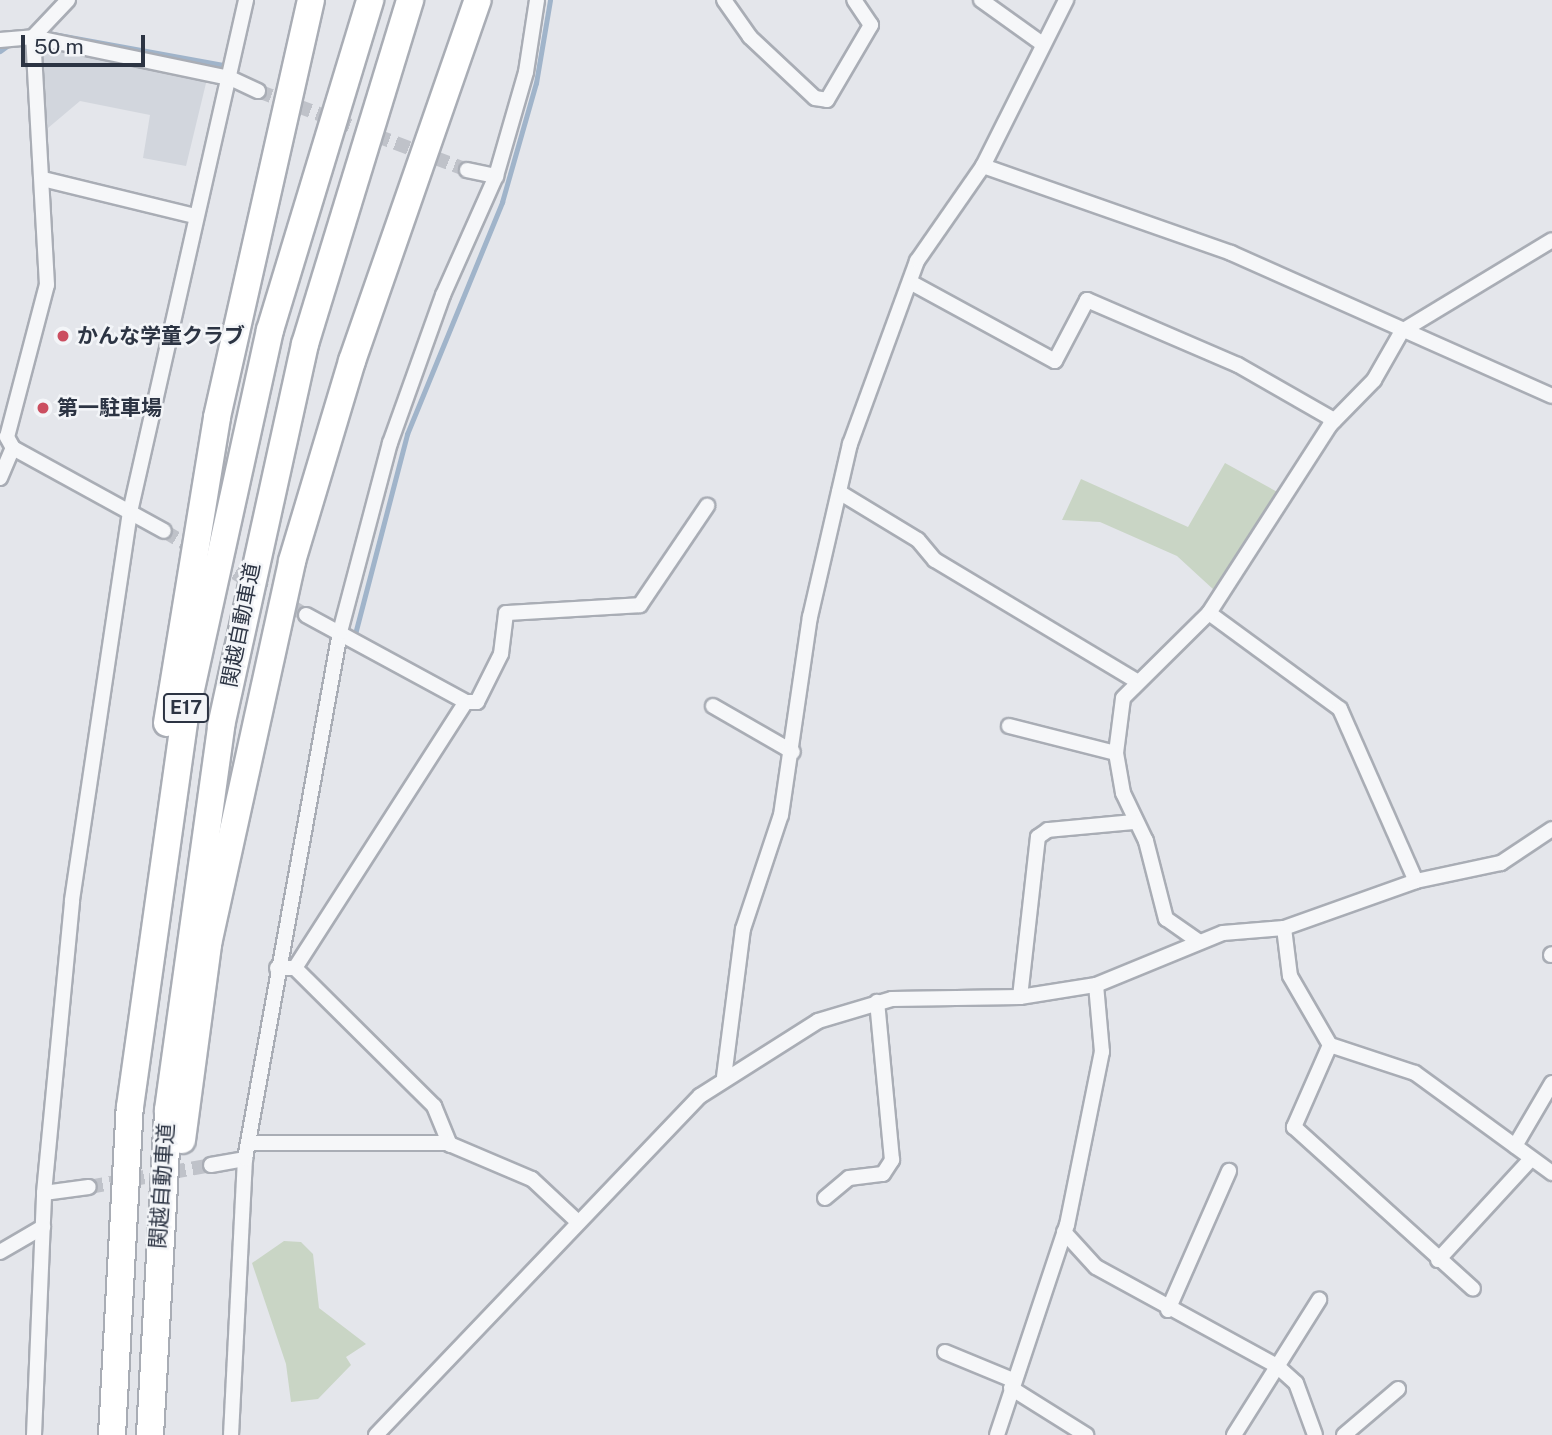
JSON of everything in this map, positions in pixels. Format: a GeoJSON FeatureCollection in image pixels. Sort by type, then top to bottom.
{"type":"FeatureCollection","features":[{"type":"Feature","properties":{"kind":"highway"},"geometry":{"type":"LineString","coordinates":[[100,1435],[124,1070],[175,664],[217,417],[311,0]]}},
{"type":"Feature","properties":{"kind":"highway","name":"関越自動車道"},"geometry":{"type":"LineString","coordinates":[[112,1435],[130,1107],[184,721],[267,343],[370,0]]}},
{"type":"Feature","properties":{"kind":"highway","name":"関越自動車道"},"geometry":{"type":"LineString","coordinates":[[150,1435],[150,1394],[169,1096],[224,714],[305,344],[410,0]]}},
{"type":"Feature","properties":{"kind":"highway"},"geometry":{"type":"LineString","coordinates":[[150,1394],[208,944],[266,667],[348,374],[478,0]]}},
{"type":"Feature","properties":{"kind":"street"},"geometry":{"type":"LineString","coordinates":[[68,0],[33,37],[47,285],[7,437],[13,448],[164,531]]}},
{"type":"Feature","properties":{"kind":"street"},"geometry":{"type":"LineString","coordinates":[[34,1435],[44,1193],[72,900],[130,512],[246,0]]}},
{"type":"Feature","properties":{"kind":"street"},"geometry":{"type":"LineString","coordinates":[[231,1435],[245,1160],[277,968],[341,632],[390,443],[443,295],[496,176],[526,72],[537,0]]}},
{"type":"Feature","properties":{"kind":"street"},"geometry":{"type":"LineString","coordinates":[[724,0],[750,37],[815,98],[827,100],[872,25],[854,0]]}},
{"type":"Feature","properties":{"kind":"street"},"geometry":{"type":"LineString","coordinates":[[981,0],[1041,43]]}},
{"type":"Feature","properties":{"kind":"street"},"geometry":{"type":"LineString","coordinates":[[724,1077],[743,929],[781,815],[793,752],[810,617],[839,492],[909,282],[962,188],[983,166],[1041,43],[1066,0]]}},
{"type":"Feature","properties":{"kind":"street"},"geometry":{"type":"LineString","coordinates":[[0,40],[33,37],[230,78],[258,91]]}},
{"type":"Feature","properties":{"kind":"street"},"geometry":{"type":"LineString","coordinates":[[983,166],[1231,253],[1552,396]]}},
{"type":"Feature","properties":{"kind":"street"},"geometry":{"type":"LineString","coordinates":[[467,170],[496,176]]}},
{"type":"Feature","properties":{"kind":"street"},"geometry":{"type":"LineString","coordinates":[[43,179],[195,216]]}},
{"type":"Feature","properties":{"kind":"street"},"geometry":{"type":"LineString","coordinates":[[1198,941],[1166,919],[1135,822],[1116,753],[1123,698],[1135,680],[1209,613],[1334,419],[1374,380],[1402,331],[1552,240]]}},
{"type":"Feature","properties":{"kind":"street"},"geometry":{"type":"LineString","coordinates":[[909,282],[1055,361],[1087,300],[1238,365],[1334,419]]}},
{"type":"Feature","properties":{"kind":"street"},"geometry":{"type":"LineString","coordinates":[[0,478],[13,448]]}},
{"type":"Feature","properties":{"kind":"street"},"geometry":{"type":"LineString","coordinates":[[839,492],[918,540],[935,560],[1135,680]]}},
{"type":"Feature","properties":{"kind":"street"},"geometry":{"type":"LineString","coordinates":[[306,615],[466,702],[477,702],[497,664],[506,613],[639,605],[707,506]]}},
{"type":"Feature","properties":{"kind":"street"},"geometry":{"type":"LineString","coordinates":[[1209,613],[1340,709],[1416,880]]}},
{"type":"Feature","properties":{"kind":"street"},"geometry":{"type":"LineString","coordinates":[[295,968],[466,702]]}},
{"type":"Feature","properties":{"kind":"street"},"geometry":{"type":"LineString","coordinates":[[713,706],[793,752]]}},
{"type":"Feature","properties":{"kind":"street"},"geometry":{"type":"LineString","coordinates":[[1009,726],[1116,753]]}},
{"type":"Feature","properties":{"kind":"street"},"geometry":{"type":"LineString","coordinates":[[1020,997],[1038,837],[1048,830],[1135,822]]}},
{"type":"Feature","properties":{"kind":"street"},"geometry":{"type":"LineString","coordinates":[[376,1435],[578,1222],[724,1077],[818,1021],[877,1002],[1020,997],[1096,985],[1198,941],[1284,928],[1416,880],[1520,856],[1552,829]]}},
{"type":"Feature","properties":{"kind":"street"},"geometry":{"type":"LineString","coordinates":[[1284,928],[1290,976],[1330,1045],[1415,1073],[1552,1173]]}},
{"type":"Feature","properties":{"kind":"street"},"geometry":{"type":"LineString","coordinates":[[277,968],[295,968],[434,1106],[450,1145]]}},
{"type":"Feature","properties":{"kind":"street"},"geometry":{"type":"LineString","coordinates":[[997,1435],[1065,1232],[1101,1052],[1096,985]]}},
{"type":"Feature","properties":{"kind":"street"},"geometry":{"type":"LineString","coordinates":[[825,1198],[849,1178],[883,1174],[892,1160],[877,1002]]}},
{"type":"Feature","properties":{"kind":"street"},"geometry":{"type":"LineString","coordinates":[[1330,1045],[1294,1127],[1473,1289]]}},
{"type":"Feature","properties":{"kind":"street"},"geometry":{"type":"LineString","coordinates":[[1515,1146],[1552,1083]]}},
{"type":"Feature","properties":{"kind":"street"},"geometry":{"type":"LineString","coordinates":[[248,1143],[450,1145],[532,1179],[578,1222]]}},
{"type":"Feature","properties":{"kind":"street"},"geometry":{"type":"LineString","coordinates":[[1438,1260],[1531,1159]]}},
{"type":"Feature","properties":{"kind":"street"},"geometry":{"type":"LineString","coordinates":[[211,1165],[245,1160]]}},
{"type":"Feature","properties":{"kind":"street"},"geometry":{"type":"LineString","coordinates":[[1168,1310],[1229,1171]]}},
{"type":"Feature","properties":{"kind":"street"},"geometry":{"type":"LineString","coordinates":[[44,1193],[89,1187]]}},
{"type":"Feature","properties":{"kind":"street"},"geometry":{"type":"LineString","coordinates":[[0,1252],[43,1227]]}},
{"type":"Feature","properties":{"kind":"street"},"geometry":{"type":"LineString","coordinates":[[1065,1232],[1096,1267],[1168,1310],[1277,1366],[1296,1383],[1315,1435]]}},
{"type":"Feature","properties":{"kind":"street"},"geometry":{"type":"LineString","coordinates":[[1234,1435],[1319,1300]]}},
{"type":"Feature","properties":{"kind":"street"},"geometry":{"type":"LineString","coordinates":[[945,1352],[1012,1384],[1086,1435]]}},
{"type":"Feature","properties":{"kind":"street"},"geometry":{"type":"LineString","coordinates":[[1344,1435],[1398,1389]]}},
{"type":"Feature","properties":{"kind":"shaded area"},"geometry":{"type":"Polygon","coordinates":[[[40,46],[207,79],[186,166],[143,158],[150,115],[80,101],[48,128],[39,105],[40,46]]]}},
{"type":"Feature","properties":{"kind":"green space"},"geometry":{"type":"Polygon","coordinates":[[[1225,463],[1281,494],[1214,590],[1177,556],[1100,522],[1062,520],[1081,479],[1188,527],[1225,463]]]}},
{"type":"Feature","properties":{"kind":"green space"},"geometry":{"type":"Polygon","coordinates":[[[284,1241],[301,1242],[313,1254],[319,1308],[366,1344],[346,1357],[351,1365],[318,1399],[291,1402],[286,1364],[252,1263],[284,1241]]]}},
{"type":"Feature","properties":{"kind":"waterway"},"geometry":{"type":"LineString","coordinates":[[355,634],[407,434],[502,202],[536,83],[550,0]]}},
{"type":"Feature","properties":{"kind":"waterway"},"geometry":{"type":"LineString","coordinates":[[42,32],[223,65]]}},
{"type":"Feature","properties":{"kind":"waterway"},"geometry":{"type":"LineString","coordinates":[[0,51],[7,46]]}},
{"type":"Feature","properties":{"kind":"tunnel"},"geometry":{"type":"LineString","coordinates":[[258,91],[467,170]]}},
{"type":"Feature","properties":{"kind":"tunnel"},"geometry":{"type":"LineString","coordinates":[[164,531],[199,552]]}},
{"type":"Feature","properties":{"kind":"tunnel"},"geometry":{"type":"LineString","coordinates":[[217,562],[306,615]]}},
{"type":"Feature","properties":{"kind":"tunnel"},"geometry":{"type":"LineString","coordinates":[[89,1187],[211,1165]]}},
{"type":"Feature","properties":{"kind":"place","name":"かんな学童クラブ"},"geometry":{"type":"Point","coordinates":[63,336]}},
{"type":"Feature","properties":{"kind":"place","name":"第一駐車場"},"geometry":{"type":"Point","coordinates":[43,408]}}]}
